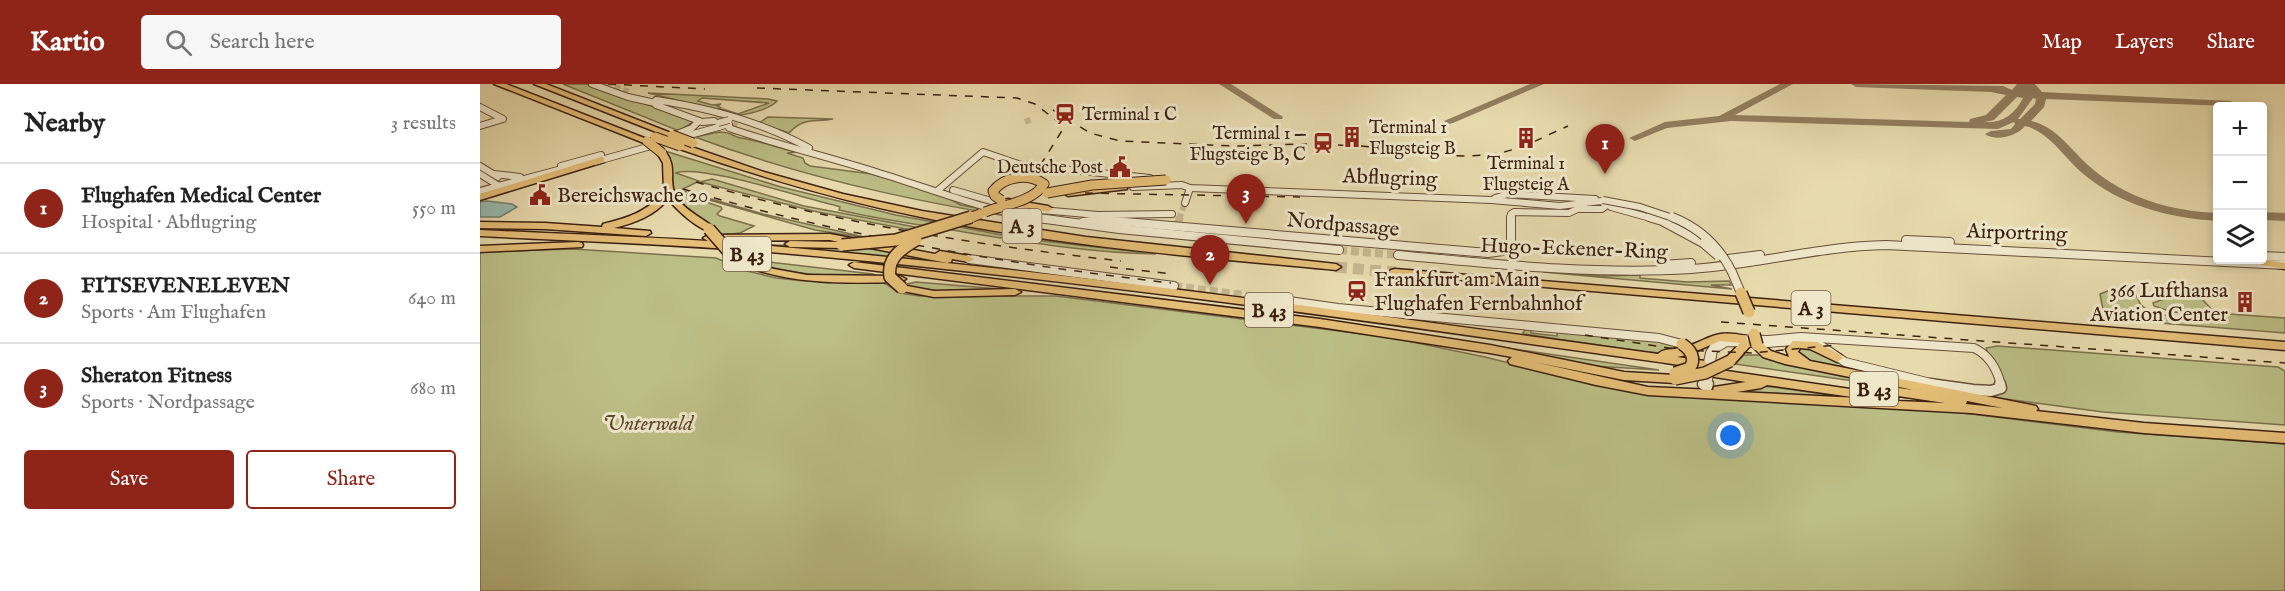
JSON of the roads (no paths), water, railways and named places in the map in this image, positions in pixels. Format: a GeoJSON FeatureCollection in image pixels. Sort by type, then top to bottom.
{"type":"FeatureCollection","features":[{"type":"Feature","properties":{"kind":"highway","name":"A 3"},"geometry":{"type":"LineString","coordinates":[[498,84],[649,139]]}},
{"type":"Feature","properties":{"kind":"highway","name":"A 3"},"geometry":{"type":"LineString","coordinates":[[519,84],[671,149],[732,171],[872,205],[1014,232],[1152,250],[1338,255]]}},
{"type":"Feature","properties":{"kind":"highway","name":"A 3"},"geometry":{"type":"LineString","coordinates":[[538,84],[693,143],[816,183],[968,217],[1107,237],[1338,255]]}},
{"type":"Feature","properties":{"kind":"highway"},"geometry":{"type":"LineString","coordinates":[[555,84],[628,112],[671,134]]}},
{"type":"Feature","properties":{"kind":"highway"},"geometry":{"type":"LineString","coordinates":[[649,139],[671,149],[669,192],[678,206],[729,252],[754,266],[776,273],[806,277],[988,283]]}},
{"type":"Feature","properties":{"kind":"highway"},"geometry":{"type":"LineString","coordinates":[[480,193],[601,160]]}},
{"type":"Feature","properties":{"kind":"highway"},"geometry":{"type":"LineString","coordinates":[[1033,196],[1044,187],[1044,182],[1032,178],[1017,178],[1002,182],[994,188],[994,195],[1001,200],[1048,209]]}},
{"type":"Feature","properties":{"kind":"highway"},"geometry":{"type":"LineString","coordinates":[[939,229],[1033,196],[1092,185],[1166,180]]}},
{"type":"Feature","properties":{"kind":"highway"},"geometry":{"type":"LineString","coordinates":[[985,212],[1062,194],[1124,187]]}},
{"type":"Feature","properties":{"kind":"highway"},"geometry":{"type":"LineString","coordinates":[[576,228],[607,226],[630,220],[657,206],[669,192]]}},
{"type":"Feature","properties":{"kind":"highway"},"geometry":{"type":"LineString","coordinates":[[480,227],[830,237],[969,259]]}},
{"type":"Feature","properties":{"kind":"highway","name":"B 43"},"geometry":{"type":"LineString","coordinates":[[480,227],[766,249],[997,271],[1259,303],[1633,354],[1792,384],[1970,409],[2144,428],[2285,438]]}},
{"type":"Feature","properties":{"kind":"highway","name":"B 43"},"geometry":{"type":"LineString","coordinates":[[685,244],[843,245],[890,242],[939,229]]}},
{"type":"Feature","properties":{"kind":"highway","name":"B 43"},"geometry":{"type":"LineString","coordinates":[[939,229],[906,245],[890,262],[890,278],[902,288],[934,294],[1067,292]]}},
{"type":"Feature","properties":{"kind":"highway"},"geometry":{"type":"LineString","coordinates":[[709,233],[782,244]]}},
{"type":"Feature","properties":{"kind":"highway","name":"B 43"},"geometry":{"type":"LineString","coordinates":[[480,238],[838,262],[1039,281],[2035,410],[2285,431]]}},
{"type":"Feature","properties":{"kind":"highway"},"geometry":{"type":"LineString","coordinates":[[480,249],[595,244]]}},
{"type":"Feature","properties":{"kind":"highway"},"geometry":{"type":"LineString","coordinates":[[912,251],[997,271]]}},
{"type":"Feature","properties":{"kind":"highway","name":"A 3"},"geometry":{"type":"LineString","coordinates":[[1397,261],[2285,338]]}},
{"type":"Feature","properties":{"kind":"highway","name":"A 3"},"geometry":{"type":"LineString","coordinates":[[1397,261],[2285,346]]}},
{"type":"Feature","properties":{"kind":"highway"},"geometry":{"type":"LineString","coordinates":[[2267,261],[2285,265]]}},
{"type":"Feature","properties":{"kind":"highway","name":"B 43"},"geometry":{"type":"LineString","coordinates":[[838,262],[1390,333],[1490,349],[1638,378],[1705,373],[1730,361],[1750,332],[1763,352],[1776,358],[2035,410]]}},
{"type":"Feature","properties":{"kind":"highway"},"geometry":{"type":"LineString","coordinates":[[1633,354],[1676,354],[1713,339],[1750,332],[1741,293]]}},
{"type":"Feature","properties":{"kind":"highway","name":"B 43"},"geometry":{"type":"LineString","coordinates":[[1390,333],[1648,391],[1970,409]]}},
{"type":"Feature","properties":{"kind":"highway"},"geometry":{"type":"LineString","coordinates":[[1673,376],[1683,372],[1693,363],[1692,353],[1682,344]]}},
{"type":"Feature","properties":{"kind":"highway"},"geometry":{"type":"LineString","coordinates":[[1818,367],[1797,359],[1792,353],[1793,347],[1809,344],[1837,358]]}},
{"type":"Feature","properties":{"kind":"highway"},"geometry":{"type":"LineString","coordinates":[[1555,362],[1590,374],[1635,384],[1722,390],[1754,384],[1792,384]]}},
{"type":"Feature","properties":{"kind":"street"},"geometry":{"type":"LineString","coordinates":[[592,84],[788,137],[807,149]]}},
{"type":"Feature","properties":{"kind":"street"},"geometry":{"type":"LineString","coordinates":[[629,92],[704,123],[728,122],[791,144],[939,189],[1023,211],[1338,255]]}},
{"type":"Feature","properties":{"kind":"street"},"geometry":{"type":"LineString","coordinates":[[653,101],[684,104],[779,145],[807,149],[930,183],[939,189],[999,212],[1068,223],[1338,255]]}},
{"type":"Feature","properties":{"kind":"street"},"geometry":{"type":"LineString","coordinates":[[480,107],[503,118],[497,122],[480,126]]}},
{"type":"Feature","properties":{"kind":"street"},"geometry":{"type":"LineString","coordinates":[[480,193],[522,176],[692,128],[699,121]]}},
{"type":"Feature","properties":{"kind":"street"},"geometry":{"type":"LineString","coordinates":[[671,134],[728,122]]}},
{"type":"Feature","properties":{"kind":"street"},"geometry":{"type":"LineString","coordinates":[[480,174],[498,184],[601,160],[699,133],[728,122]]}},
{"type":"Feature","properties":{"kind":"street"},"geometry":{"type":"LineString","coordinates":[[699,133],[728,122]]}},
{"type":"Feature","properties":{"kind":"street"},"geometry":{"type":"LineString","coordinates":[[939,189],[985,153]]}},
{"type":"Feature","properties":{"kind":"street","name":"Abflugring"},"geometry":{"type":"LineString","coordinates":[[985,153],[1022,165],[1088,178],[1182,184]]}},
{"type":"Feature","properties":{"kind":"street","name":"Abflugring"},"geometry":{"type":"LineString","coordinates":[[1022,165],[1223,187],[1488,198],[1508,194],[1612,201],[1653,210],[1690,227],[1707,238],[1719,250],[1732,272]]}},
{"type":"Feature","properties":{"kind":"street"},"geometry":{"type":"LineString","coordinates":[[480,166],[494,174],[506,177],[522,176]]}},
{"type":"Feature","properties":{"kind":"street"},"geometry":{"type":"LineString","coordinates":[[494,174],[498,184]]}},
{"type":"Feature","properties":{"kind":"street"},"geometry":{"type":"LineString","coordinates":[[930,183],[955,176]]}},
{"type":"Feature","properties":{"kind":"street"},"geometry":{"type":"LineString","coordinates":[[1124,187],[1182,184],[1190,188],[1491,200],[1560,209],[1599,201],[1662,221],[1703,243],[1732,272],[1741,293]]}},
{"type":"Feature","properties":{"kind":"street"},"geometry":{"type":"LineString","coordinates":[[1185,202],[1190,188]]}},
{"type":"Feature","properties":{"kind":"street"},"geometry":{"type":"LineString","coordinates":[[1580,209],[1588,203]]}},
{"type":"Feature","properties":{"kind":"street"},"geometry":{"type":"LineString","coordinates":[[1580,209],[1600,210],[1606,208],[1607,205]]}},
{"type":"Feature","properties":{"kind":"street"},"geometry":{"type":"LineString","coordinates":[[1023,211],[1048,209],[1098,215],[1172,214]]}},
{"type":"Feature","properties":{"kind":"street","name":"Nordpassage"},"geometry":{"type":"LineString","coordinates":[[1068,223],[1101,220],[1493,253],[1503,251],[1511,244],[1511,214],[1517,211],[1569,213],[1580,209]]}},
{"type":"Feature","properties":{"kind":"street"},"geometry":{"type":"LineString","coordinates":[[1178,223],[1193,228]]}},
{"type":"Feature","properties":{"kind":"street","name":"Airportring"},"geometry":{"type":"LineString","coordinates":[[1747,260],[1844,241],[1882,240],[2213,255]]}},
{"type":"Feature","properties":{"kind":"street","name":"Airportring"},"geometry":{"type":"LineString","coordinates":[[1747,260],[1835,247],[1879,245],[2213,258]]}},
{"type":"Feature","properties":{"kind":"street","name":"Airportring"},"geometry":{"type":"LineString","coordinates":[[2267,260],[2285,257]]}},
{"type":"Feature","properties":{"kind":"street"},"geometry":{"type":"LineString","coordinates":[[969,259],[1174,286]]}},
{"type":"Feature","properties":{"kind":"street","name":"Hugo-Eckener-Ring"},"geometry":{"type":"LineString","coordinates":[[1397,261],[1609,270],[1694,269],[1747,260]]}},
{"type":"Feature","properties":{"kind":"street"},"geometry":{"type":"LineString","coordinates":[[1289,301],[1338,308],[1659,338],[1682,344]]}},
{"type":"Feature","properties":{"kind":"street"},"geometry":{"type":"LineString","coordinates":[[1750,332],[1773,340],[1801,337],[1974,348],[1983,353],[1991,363],[2001,388],[1997,391],[1985,391],[1939,385],[1871,370],[1837,358],[1822,345],[1805,340],[1776,343],[1727,342],[1713,350],[1706,388],[1702,384],[1712,346],[1750,332]]}},
{"type":"Feature","properties":{"kind":"water"},"geometry":{"type":"Polygon","coordinates":[[[480,202],[512,204],[517,207],[500,217],[480,217],[480,202]]]}},
{"type":"Feature","properties":{"kind":"tunnel"},"geometry":{"type":"LineString","coordinates":[[604,84],[609,86]]}},
{"type":"Feature","properties":{"kind":"tunnel"},"geometry":{"type":"LineString","coordinates":[[606,84],[629,92]]}},
{"type":"Feature","properties":{"kind":"tunnel"},"geometry":{"type":"LineString","coordinates":[[716,119],[737,126]]}},
{"type":"Feature","properties":{"kind":"tunnel"},"geometry":{"type":"LineString","coordinates":[[1025,122],[1032,119]]}},
{"type":"Feature","properties":{"kind":"tunnel"},"geometry":{"type":"LineString","coordinates":[[1179,219],[1185,203]]}},
{"type":"Feature","properties":{"kind":"tunnel"},"geometry":{"type":"LineString","coordinates":[[1178,223],[1180,217]]}},
{"type":"Feature","properties":{"kind":"tunnel"},"geometry":{"type":"LineString","coordinates":[[1339,250],[1398,255]]}},
{"type":"Feature","properties":{"kind":"tunnel"},"geometry":{"type":"LineString","coordinates":[[1336,267],[1395,272]]}},
{"type":"Feature","properties":{"kind":"tunnel"},"geometry":{"type":"LineString","coordinates":[[1174,286],[1289,301]]}},
{"type":"Feature","properties":{"kind":"railway"},"geometry":{"type":"LineString","coordinates":[[608,84],[705,89]]}},
{"type":"Feature","properties":{"kind":"railway"},"geometry":{"type":"LineString","coordinates":[[757,88],[1017,98],[1035,104],[1061,124],[1063,129],[1033,177],[1036,184],[1047,189],[1082,193],[1300,197]]}},
{"type":"Feature","properties":{"kind":"railway"},"geometry":{"type":"LineString","coordinates":[[1053,110],[1090,133],[1120,141],[1233,146],[1307,144]]}},
{"type":"Feature","properties":{"kind":"railway"},"geometry":{"type":"LineString","coordinates":[[1361,146],[1450,156],[1486,155],[1520,147],[1568,126]]}},
{"type":"Feature","properties":{"kind":"railway"},"geometry":{"type":"LineString","coordinates":[[1338,145],[1351,146]]}},
{"type":"Feature","properties":{"kind":"railway"},"geometry":{"type":"LineString","coordinates":[[696,182],[748,197],[907,231],[1013,248],[1121,261]]}},
{"type":"Feature","properties":{"kind":"railway"},"geometry":{"type":"LineString","coordinates":[[683,189],[803,221],[925,246],[1047,267],[1171,283]]}},
{"type":"Feature","properties":{"kind":"railway"},"geometry":{"type":"LineString","coordinates":[[1110,267],[1173,274]]}},
{"type":"Feature","properties":{"kind":"railway"},"geometry":{"type":"LineString","coordinates":[[1721,322],[2285,363]]}},
{"type":"Feature","properties":{"kind":"railway"},"geometry":{"type":"LineString","coordinates":[[1585,335],[1682,350],[1753,353],[1837,345]]}},
{"type":"Feature","properties":{"kind":"place","name":"Terminal 1 C"},"geometry":{"type":"Point","coordinates":[1065,114]}},
{"type":"Feature","properties":{"kind":"place","name":"Terminal 1 Flugsteig B"},"geometry":{"type":"Point","coordinates":[1352,137]}},
{"type":"Feature","properties":{"kind":"place","name":"Terminal 1 Flugsteig A"},"geometry":{"type":"Point","coordinates":[1526,138]}},
{"type":"Feature","properties":{"kind":"place","name":"Terminal 1 — Flugsteige B, C"},"geometry":{"type":"Point","coordinates":[1323,143]}},
{"type":"Feature","properties":{"kind":"place","name":"Deutsche Post"},"geometry":{"type":"Point","coordinates":[1120,167]}},
{"type":"Feature","properties":{"kind":"place","name":"Flughafen Medical Center"},"geometry":{"type":"Point","coordinates":[1605,174]}},
{"type":"Feature","properties":{"kind":"place","name":"Bereichswache 20"},"geometry":{"type":"Point","coordinates":[540,195]}},
{"type":"Feature","properties":{"kind":"place","name":"Sheraton Fitness"},"geometry":{"type":"Point","coordinates":[1246,224]}},
{"type":"Feature","properties":{"kind":"place","name":"FITSEVENELEVEN"},"geometry":{"type":"Point","coordinates":[1210,285]}},
{"type":"Feature","properties":{"kind":"place","name":"Frankfurt am Main Flughafen Fernbahnhof"},"geometry":{"type":"Point","coordinates":[1357,291]}},
{"type":"Feature","properties":{"kind":"place","name":"366 Lufthansa Aviation Center"},"geometry":{"type":"Point","coordinates":[2245,302]}},
{"type":"Feature","properties":{"kind":"park label","name":"Unterwald"},"geometry":{"type":"Point","coordinates":[648,423]}}]}
